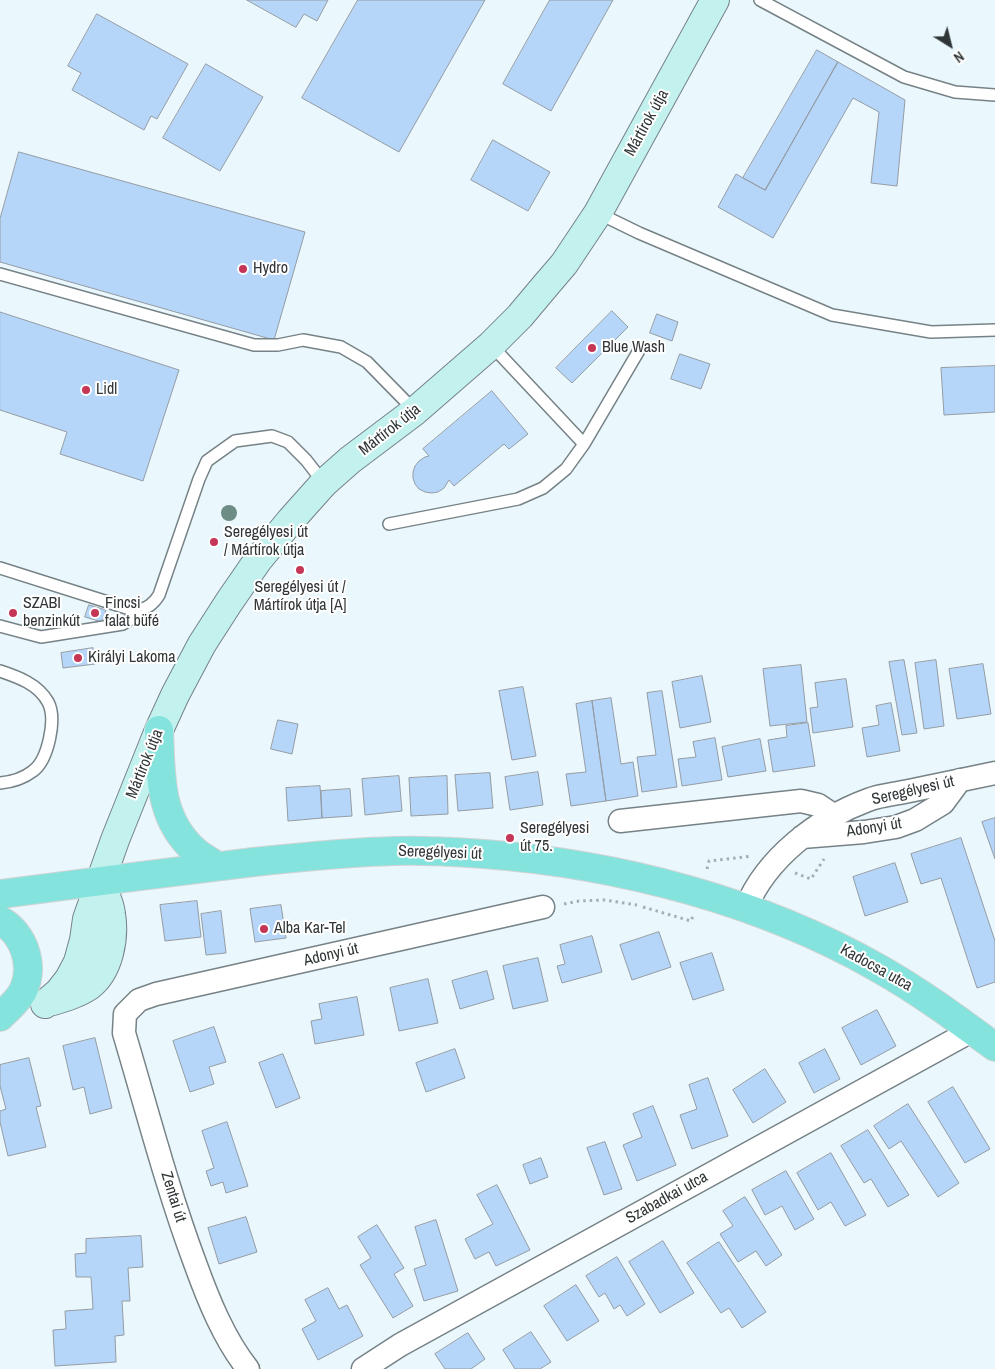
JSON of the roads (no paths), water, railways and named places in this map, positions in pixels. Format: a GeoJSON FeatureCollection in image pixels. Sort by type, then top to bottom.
{"type":"FeatureCollection","features":[{"type":"Feature","properties":{"kind":"main road"},"geometry":{"type":"LineString","coordinates":[[159,730],[161,775],[166,809],[174,826],[185,841],[196,852],[217,866]]}},
{"type":"Feature","properties":{"kind":"main road","name":"Seregélyesi út"},"geometry":{"type":"LineString","coordinates":[[0,894],[217,866],[318,856],[396,851],[448,851],[511,856],[584,866],[636,876],[700,893],[746,908]]}},
{"type":"Feature","properties":{"kind":"main road","name":"Kadocsa utca"},"geometry":{"type":"LineString","coordinates":[[746,908],[838,947],[876,967],[986,1035]]}},
{"type":"Feature","properties":{"kind":"main road"},"geometry":{"type":"LineString","coordinates":[[0,920],[20,938],[27,956],[28,967],[22,992],[0,1018]]}},
{"type":"Feature","properties":{"kind":"street","name":"Mártírok útja"},"geometry":{"type":"LineString","coordinates":[[100,881],[159,730],[175,695],[202,644],[258,560],[324,483],[350,460],[415,412],[491,345],[520,316],[564,264],[598,213],[714,0]]}},
{"type":"Feature","properties":{"kind":"street","name":"Seregélyesi út"},"geometry":{"type":"LineString","coordinates":[[746,908],[751,896],[778,859],[801,838],[833,815],[870,799],[995,773]]}},
{"type":"Feature","properties":{"kind":"street","name":"Adonyi út"},"geometry":{"type":"LineString","coordinates":[[801,838],[896,827],[915,820],[943,803],[960,780]]}},
{"type":"Feature","properties":{"kind":"street"},"geometry":{"type":"LineString","coordinates":[[620,821],[801,801],[818,805],[833,815]]}},
{"type":"Feature","properties":{"kind":"street"},"geometry":{"type":"LineString","coordinates":[[0,1018],[45,1004],[59,992],[69,979],[78,962],[87,919],[100,881]]}},
{"type":"Feature","properties":{"kind":"street","name":"Adonyi út"},"geometry":{"type":"LineString","coordinates":[[125,1014],[139,1000],[156,994],[544,908]]}},
{"type":"Feature","properties":{"kind":"street","name":"Zentai út"},"geometry":{"type":"LineString","coordinates":[[125,1014],[124,1033],[180,1222],[208,1296],[226,1335],[241,1361],[248,1369]]}},
{"type":"Feature","properties":{"kind":"street","name":"Szabadkai utca"},"geometry":{"type":"LineString","coordinates":[[363,1369],[400,1345],[986,1035]]}},
{"type":"Feature","properties":{"kind":"lane"},"geometry":{"type":"LineString","coordinates":[[760,0],[904,77],[955,92],[995,95]]}},
{"type":"Feature","properties":{"kind":"lane"},"geometry":{"type":"LineString","coordinates":[[598,213],[639,233],[832,315],[932,332],[995,330]]}},
{"type":"Feature","properties":{"kind":"lane"},"geometry":{"type":"LineString","coordinates":[[0,274],[254,345],[278,345],[303,340],[341,347],[367,362],[415,412]]}},
{"type":"Feature","properties":{"kind":"lane"},"geometry":{"type":"LineString","coordinates":[[491,345],[584,444]]}},
{"type":"Feature","properties":{"kind":"lane"},"geometry":{"type":"LineString","coordinates":[[389,524],[518,499],[543,488],[566,470],[584,444],[641,347]]}},
{"type":"Feature","properties":{"kind":"lane"},"geometry":{"type":"LineString","coordinates":[[0,626],[40,637],[123,624],[155,602],[199,479],[208,460],[235,442],[272,436],[288,442],[306,460],[324,483]]}},
{"type":"Feature","properties":{"kind":"lane"},"geometry":{"type":"LineString","coordinates":[[0,568],[136,611],[146,608]]}},
{"type":"Feature","properties":{"kind":"lane"},"geometry":{"type":"LineString","coordinates":[[0,671],[28,681],[41,692],[49,703],[52,716],[50,738],[44,757],[34,771],[9,782],[0,783]]}},
{"type":"Feature","properties":{"kind":"place","name":"Hydro"},"geometry":{"type":"Point","coordinates":[243,269]}},
{"type":"Feature","properties":{"kind":"place","name":"Blue Wash"},"geometry":{"type":"Point","coordinates":[592,348]}},
{"type":"Feature","properties":{"kind":"place","name":"Lidl"},"geometry":{"type":"Point","coordinates":[86,390]}},
{"type":"Feature","properties":{"kind":"place","name":"Seregélyesi út / Mártírok útja"},"geometry":{"type":"Point","coordinates":[214,542]}},
{"type":"Feature","properties":{"kind":"place","name":"Seregélyesi út / Mártírok útja [A]"},"geometry":{"type":"Point","coordinates":[300,570]}},
{"type":"Feature","properties":{"kind":"place","name":"SZABI benzinkút"},"geometry":{"type":"Point","coordinates":[13,613]}},
{"type":"Feature","properties":{"kind":"place","name":"Fincsi falat büfé"},"geometry":{"type":"Point","coordinates":[95,613]}},
{"type":"Feature","properties":{"kind":"place","name":"Királyi Lakoma"},"geometry":{"type":"Point","coordinates":[78,658]}},
{"type":"Feature","properties":{"kind":"place","name":"Seregélyesi út 75."},"geometry":{"type":"Point","coordinates":[510,838]}},
{"type":"Feature","properties":{"kind":"place","name":"Alba Kar-Tel"},"geometry":{"type":"Point","coordinates":[264,929]}}]}
